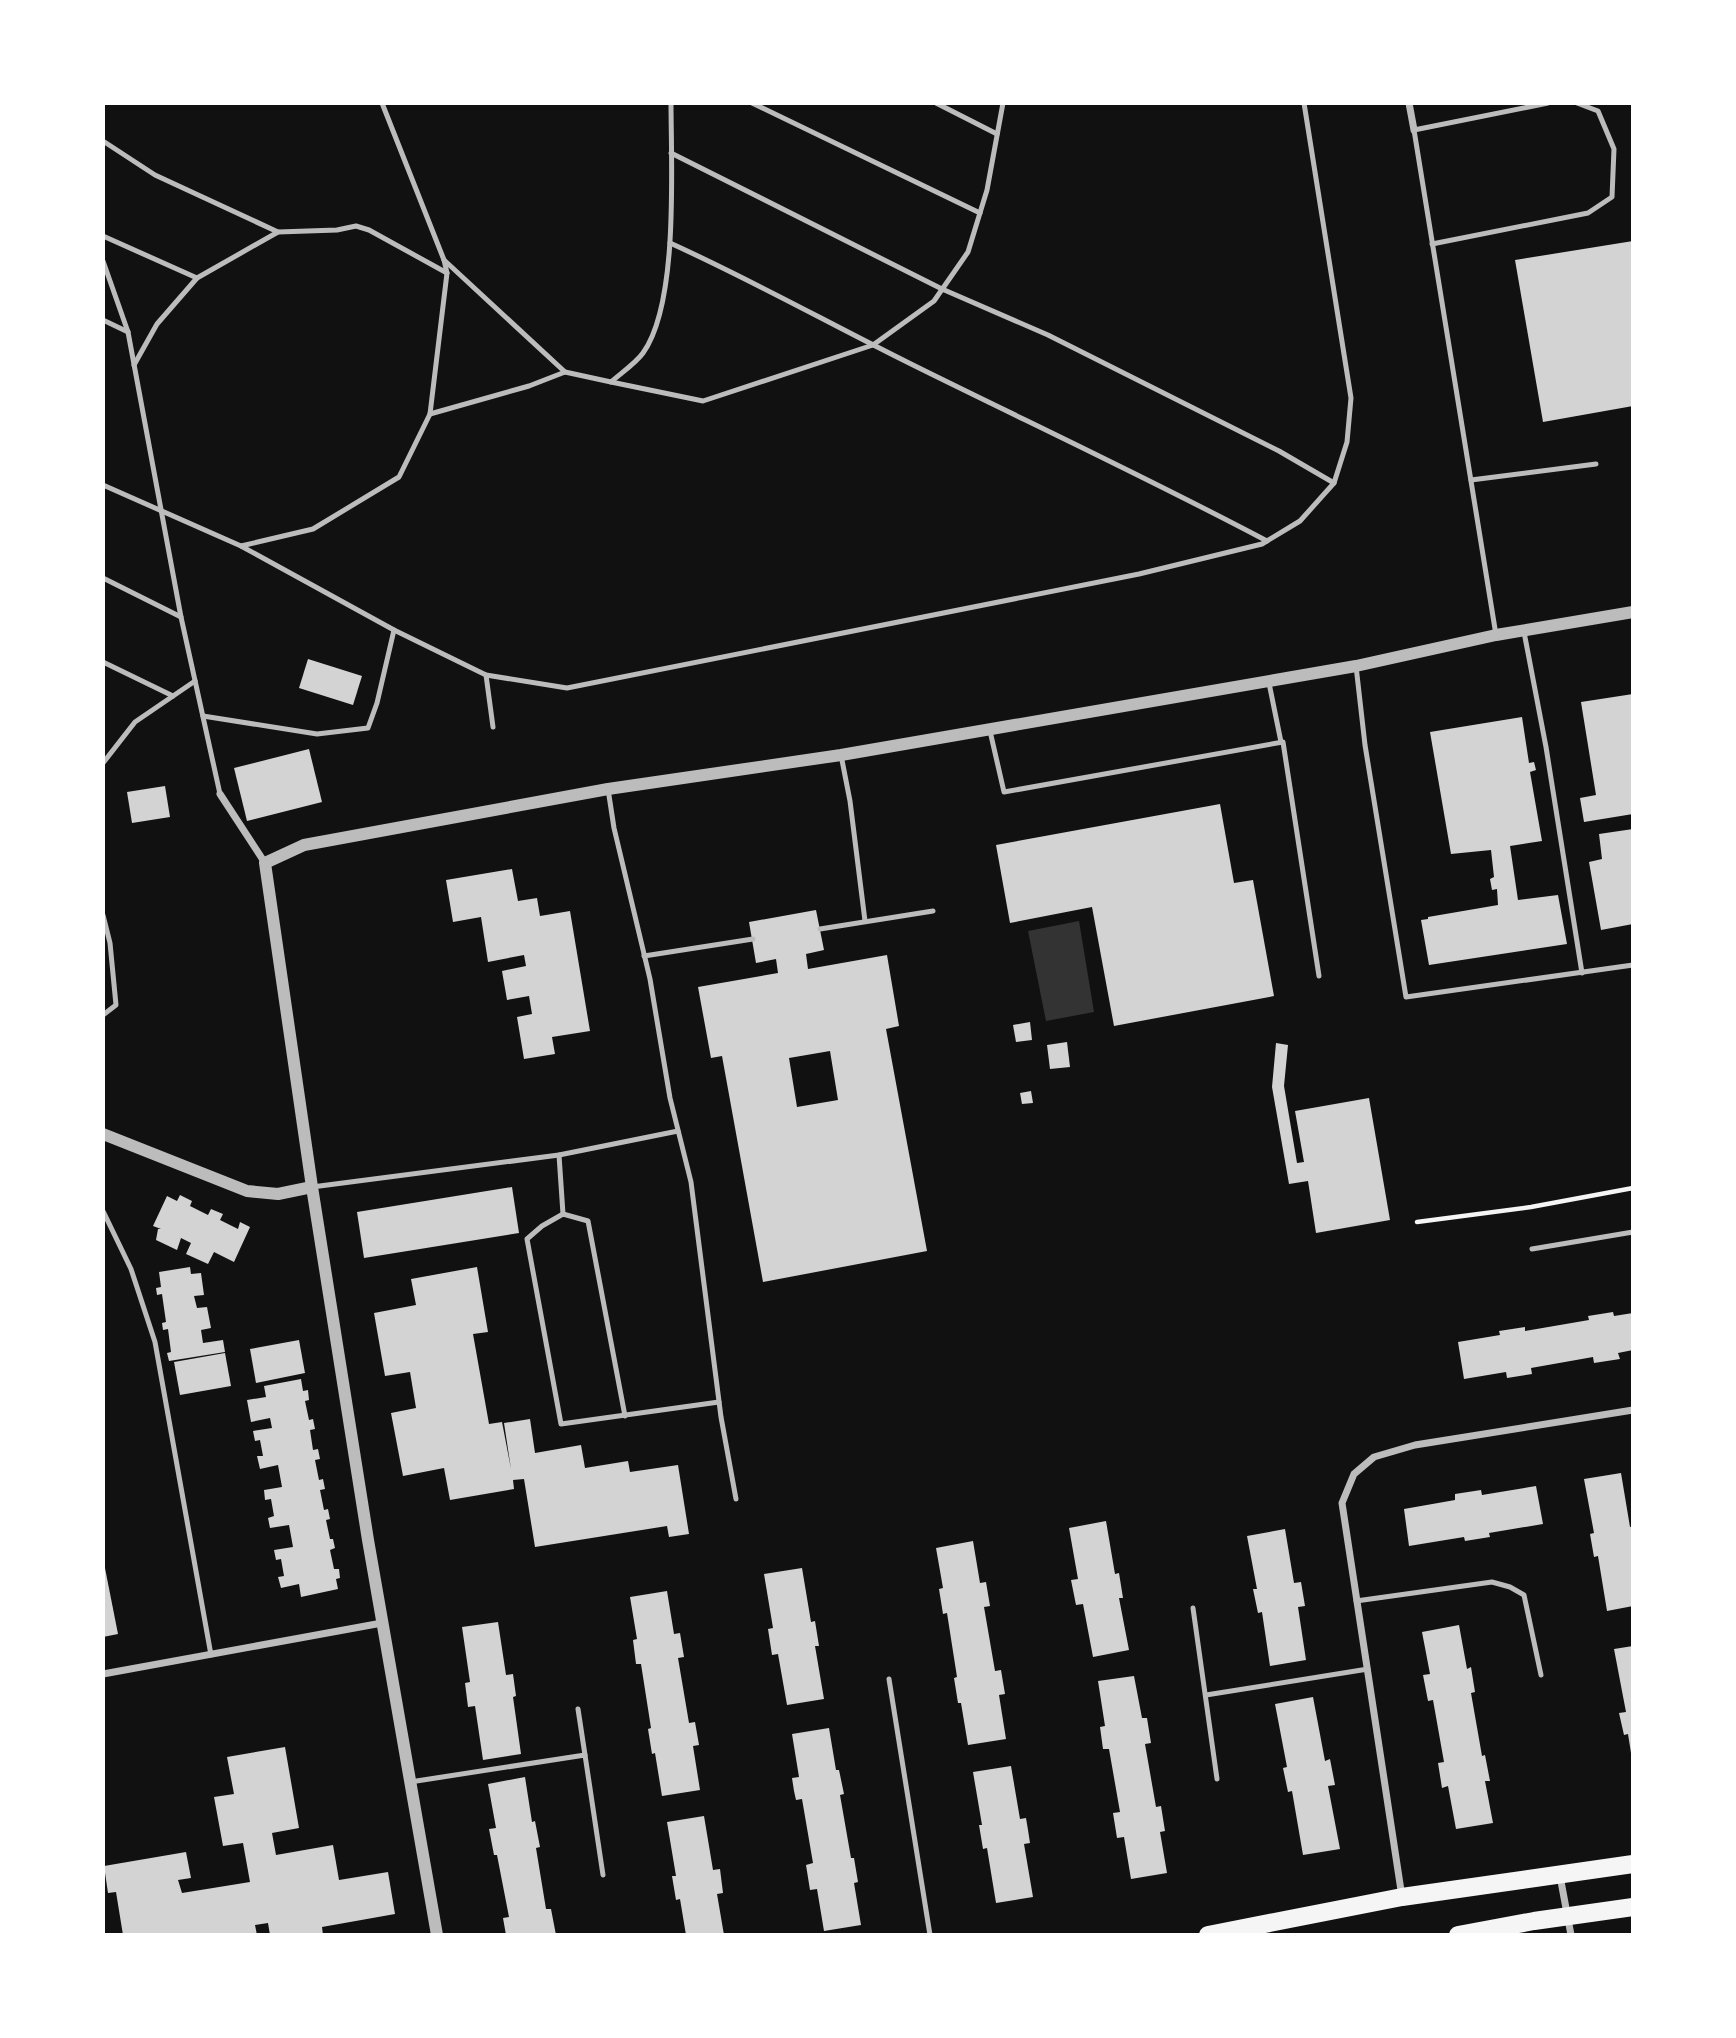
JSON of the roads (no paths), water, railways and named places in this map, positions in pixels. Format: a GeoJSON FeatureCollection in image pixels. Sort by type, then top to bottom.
{"type":"FeatureCollection","features":[{"type":"Feature","properties":{"kind":"main road"},"geometry":{"type":"LineString","coordinates":[[1208,1935],[1402,1897],[1633,1864]]}},
{"type":"Feature","properties":{"kind":"main road"},"geometry":{"type":"LineString","coordinates":[[1458,1935],[1534,1921],[1569,1926],[1633,1907]]}},
{"type":"Feature","properties":{"kind":"street"},"geometry":{"type":"LineString","coordinates":[[1409,103],[1414,130]]}},
{"type":"Feature","properties":{"kind":"street"},"geometry":{"type":"LineString","coordinates":[[265,863],[304,845],[608,789],[841,755],[990,727],[1356,666],[1496,635],[1633,612]]}},
{"type":"Feature","properties":{"kind":"street"},"geometry":{"type":"LineString","coordinates":[[220,794],[265,863],[312,1187],[382,1623],[437,1935]]}},
{"type":"Feature","properties":{"kind":"street"},"geometry":{"type":"LineString","coordinates":[[103,1134],[247,1191],[278,1194],[312,1187]]}},
{"type":"Feature","properties":{"kind":"street"},"geometry":{"type":"LineString","coordinates":[[1402,1897],[1342,1503],[1354,1474],[1374,1457],[1415,1446],[1633,1410]]}},
{"type":"Feature","properties":{"kind":"street"},"geometry":{"type":"LineString","coordinates":[[103,1674],[382,1623]]}},
{"type":"Feature","properties":{"kind":"street"},"geometry":{"type":"LineString","coordinates":[[1560,1875],[1569,1926]]}},
{"type":"Feature","properties":{"kind":"lane"},"geometry":{"type":"LineString","coordinates":[[241,546],[313,529],[399,477],[430,414],[447,273],[382,103]]}},
{"type":"Feature","properties":{"kind":"lane"},"geometry":{"type":"LineString","coordinates":[[611,382],[643,353],[656,325],[669,260],[671,103]]}},
{"type":"Feature","properties":{"kind":"lane"},"geometry":{"type":"LineString","coordinates":[[752,103],[980,213]]}},
{"type":"Feature","properties":{"kind":"lane"},"geometry":{"type":"LineString","coordinates":[[936,103],[997,134]]}},
{"type":"Feature","properties":{"kind":"lane"},"geometry":{"type":"LineString","coordinates":[[444,260],[565,372],[703,401],[873,345],[934,301],[968,252],[988,190],[1003,103]]}},
{"type":"Feature","properties":{"kind":"lane"},"geometry":{"type":"LineString","coordinates":[[103,485],[241,546],[394,630],[486,675],[566,688],[1139,574],[1262,544],[1300,521],[1334,483],[1347,442],[1351,398],[1304,103]]}},
{"type":"Feature","properties":{"kind":"lane"},"geometry":{"type":"LineString","coordinates":[[1496,635],[1414,130],[1548,103]]}},
{"type":"Feature","properties":{"kind":"lane"},"geometry":{"type":"LineString","coordinates":[[1432,244],[1588,213],[1612,197],[1614,149],[1598,111],[1577,103]]}},
{"type":"Feature","properties":{"kind":"lane"},"geometry":{"type":"LineString","coordinates":[[103,141],[155,175],[278,232],[337,230],[356,226],[369,230],[447,273]]}},
{"type":"Feature","properties":{"kind":"lane"},"geometry":{"type":"LineString","coordinates":[[671,153],[942,289],[1072,348],[1279,451],[1334,483]]}},
{"type":"Feature","properties":{"kind":"lane"},"geometry":{"type":"LineString","coordinates":[[134,365],[157,324],[197,278],[278,232]]}},
{"type":"Feature","properties":{"kind":"lane"},"geometry":{"type":"LineString","coordinates":[[103,236],[197,278]]}},
{"type":"Feature","properties":{"kind":"lane"},"geometry":{"type":"LineString","coordinates":[[670,243],[732,271],[873,345],[1267,541]]}},
{"type":"Feature","properties":{"kind":"lane"},"geometry":{"type":"LineString","coordinates":[[103,261],[128,332],[181,617],[220,794]]}},
{"type":"Feature","properties":{"kind":"lane"},"geometry":{"type":"LineString","coordinates":[[103,320],[128,332]]}},
{"type":"Feature","properties":{"kind":"lane"},"geometry":{"type":"LineString","coordinates":[[430,414],[529,386],[565,372]]}},
{"type":"Feature","properties":{"kind":"lane"},"geometry":{"type":"LineString","coordinates":[[1471,480],[1595,464]]}},
{"type":"Feature","properties":{"kind":"lane"},"geometry":{"type":"LineString","coordinates":[[103,578],[181,617]]}},
{"type":"Feature","properties":{"kind":"lane"},"geometry":{"type":"LineString","coordinates":[[203,716],[317,734],[368,728],[377,703],[394,630]]}},
{"type":"Feature","properties":{"kind":"lane"},"geometry":{"type":"LineString","coordinates":[[1524,632],[1546,747],[1582,973]]}},
{"type":"Feature","properties":{"kind":"lane"},"geometry":{"type":"LineString","coordinates":[[103,662],[173,696]]}},
{"type":"Feature","properties":{"kind":"lane"},"geometry":{"type":"LineString","coordinates":[[1356,666],[1365,745],[1406,997],[1633,965]]}},
{"type":"Feature","properties":{"kind":"lane"},"geometry":{"type":"LineString","coordinates":[[486,675],[493,727]]}},
{"type":"Feature","properties":{"kind":"lane"},"geometry":{"type":"LineString","coordinates":[[105,759],[135,722],[195,681]]}},
{"type":"Feature","properties":{"kind":"lane"},"geometry":{"type":"LineString","coordinates":[[1269,681],[1281,742],[1283,741],[1319,976]]}},
{"type":"Feature","properties":{"kind":"lane"},"geometry":{"type":"LineString","coordinates":[[990,727],[1004,792],[1281,742]]}},
{"type":"Feature","properties":{"kind":"lane"},"geometry":{"type":"LineString","coordinates":[[841,755],[866,921]]}},
{"type":"Feature","properties":{"kind":"lane"},"geometry":{"type":"LineString","coordinates":[[608,789],[614,828],[645,956],[670,1098],[691,1182],[719,1402],[736,1499]]}},
{"type":"Feature","properties":{"kind":"lane"},"geometry":{"type":"LineString","coordinates":[[820,929],[933,911]]}},
{"type":"Feature","properties":{"kind":"lane"},"geometry":{"type":"LineString","coordinates":[[103,915],[110,943],[116,1005],[103,1015]]}},
{"type":"Feature","properties":{"kind":"lane"},"geometry":{"type":"LineString","coordinates":[[645,956],[753,939]]}},
{"type":"Feature","properties":{"kind":"lane"},"geometry":{"type":"LineString","coordinates":[[312,1187],[559,1155],[678,1131]]}},
{"type":"Feature","properties":{"kind":"lane"},"geometry":{"type":"LineString","coordinates":[[559,1155],[563,1214]]}},
{"type":"Feature","properties":{"kind":"lane"},"geometry":{"type":"LineString","coordinates":[[103,1212],[131,1269],[155,1342],[211,1655]]}},
{"type":"Feature","properties":{"kind":"lane"},"geometry":{"type":"LineString","coordinates":[[625,1416],[588,1222],[563,1214],[542,1226],[527,1239],[561,1424],[625,1416],[719,1402]]}},
{"type":"Feature","properties":{"kind":"lane"},"geometry":{"type":"LineString","coordinates":[[1532,1249],[1633,1232]]}},
{"type":"Feature","properties":{"kind":"lane"},"geometry":{"type":"LineString","coordinates":[[1356,1601],[1492,1582],[1510,1587],[1524,1595],[1541,1675]]}},
{"type":"Feature","properties":{"kind":"lane"},"geometry":{"type":"LineString","coordinates":[[1194,1608],[1217,1779]]}},
{"type":"Feature","properties":{"kind":"lane"},"geometry":{"type":"LineString","coordinates":[[1206,1695],[1368,1669]]}},
{"type":"Feature","properties":{"kind":"lane"},"geometry":{"type":"LineString","coordinates":[[889,1679],[930,1935]]}},
{"type":"Feature","properties":{"kind":"lane"},"geometry":{"type":"LineString","coordinates":[[578,1709],[603,1875]]}},
{"type":"Feature","properties":{"kind":"lane"},"geometry":{"type":"LineString","coordinates":[[410,1782],[584,1755]]}}]}
